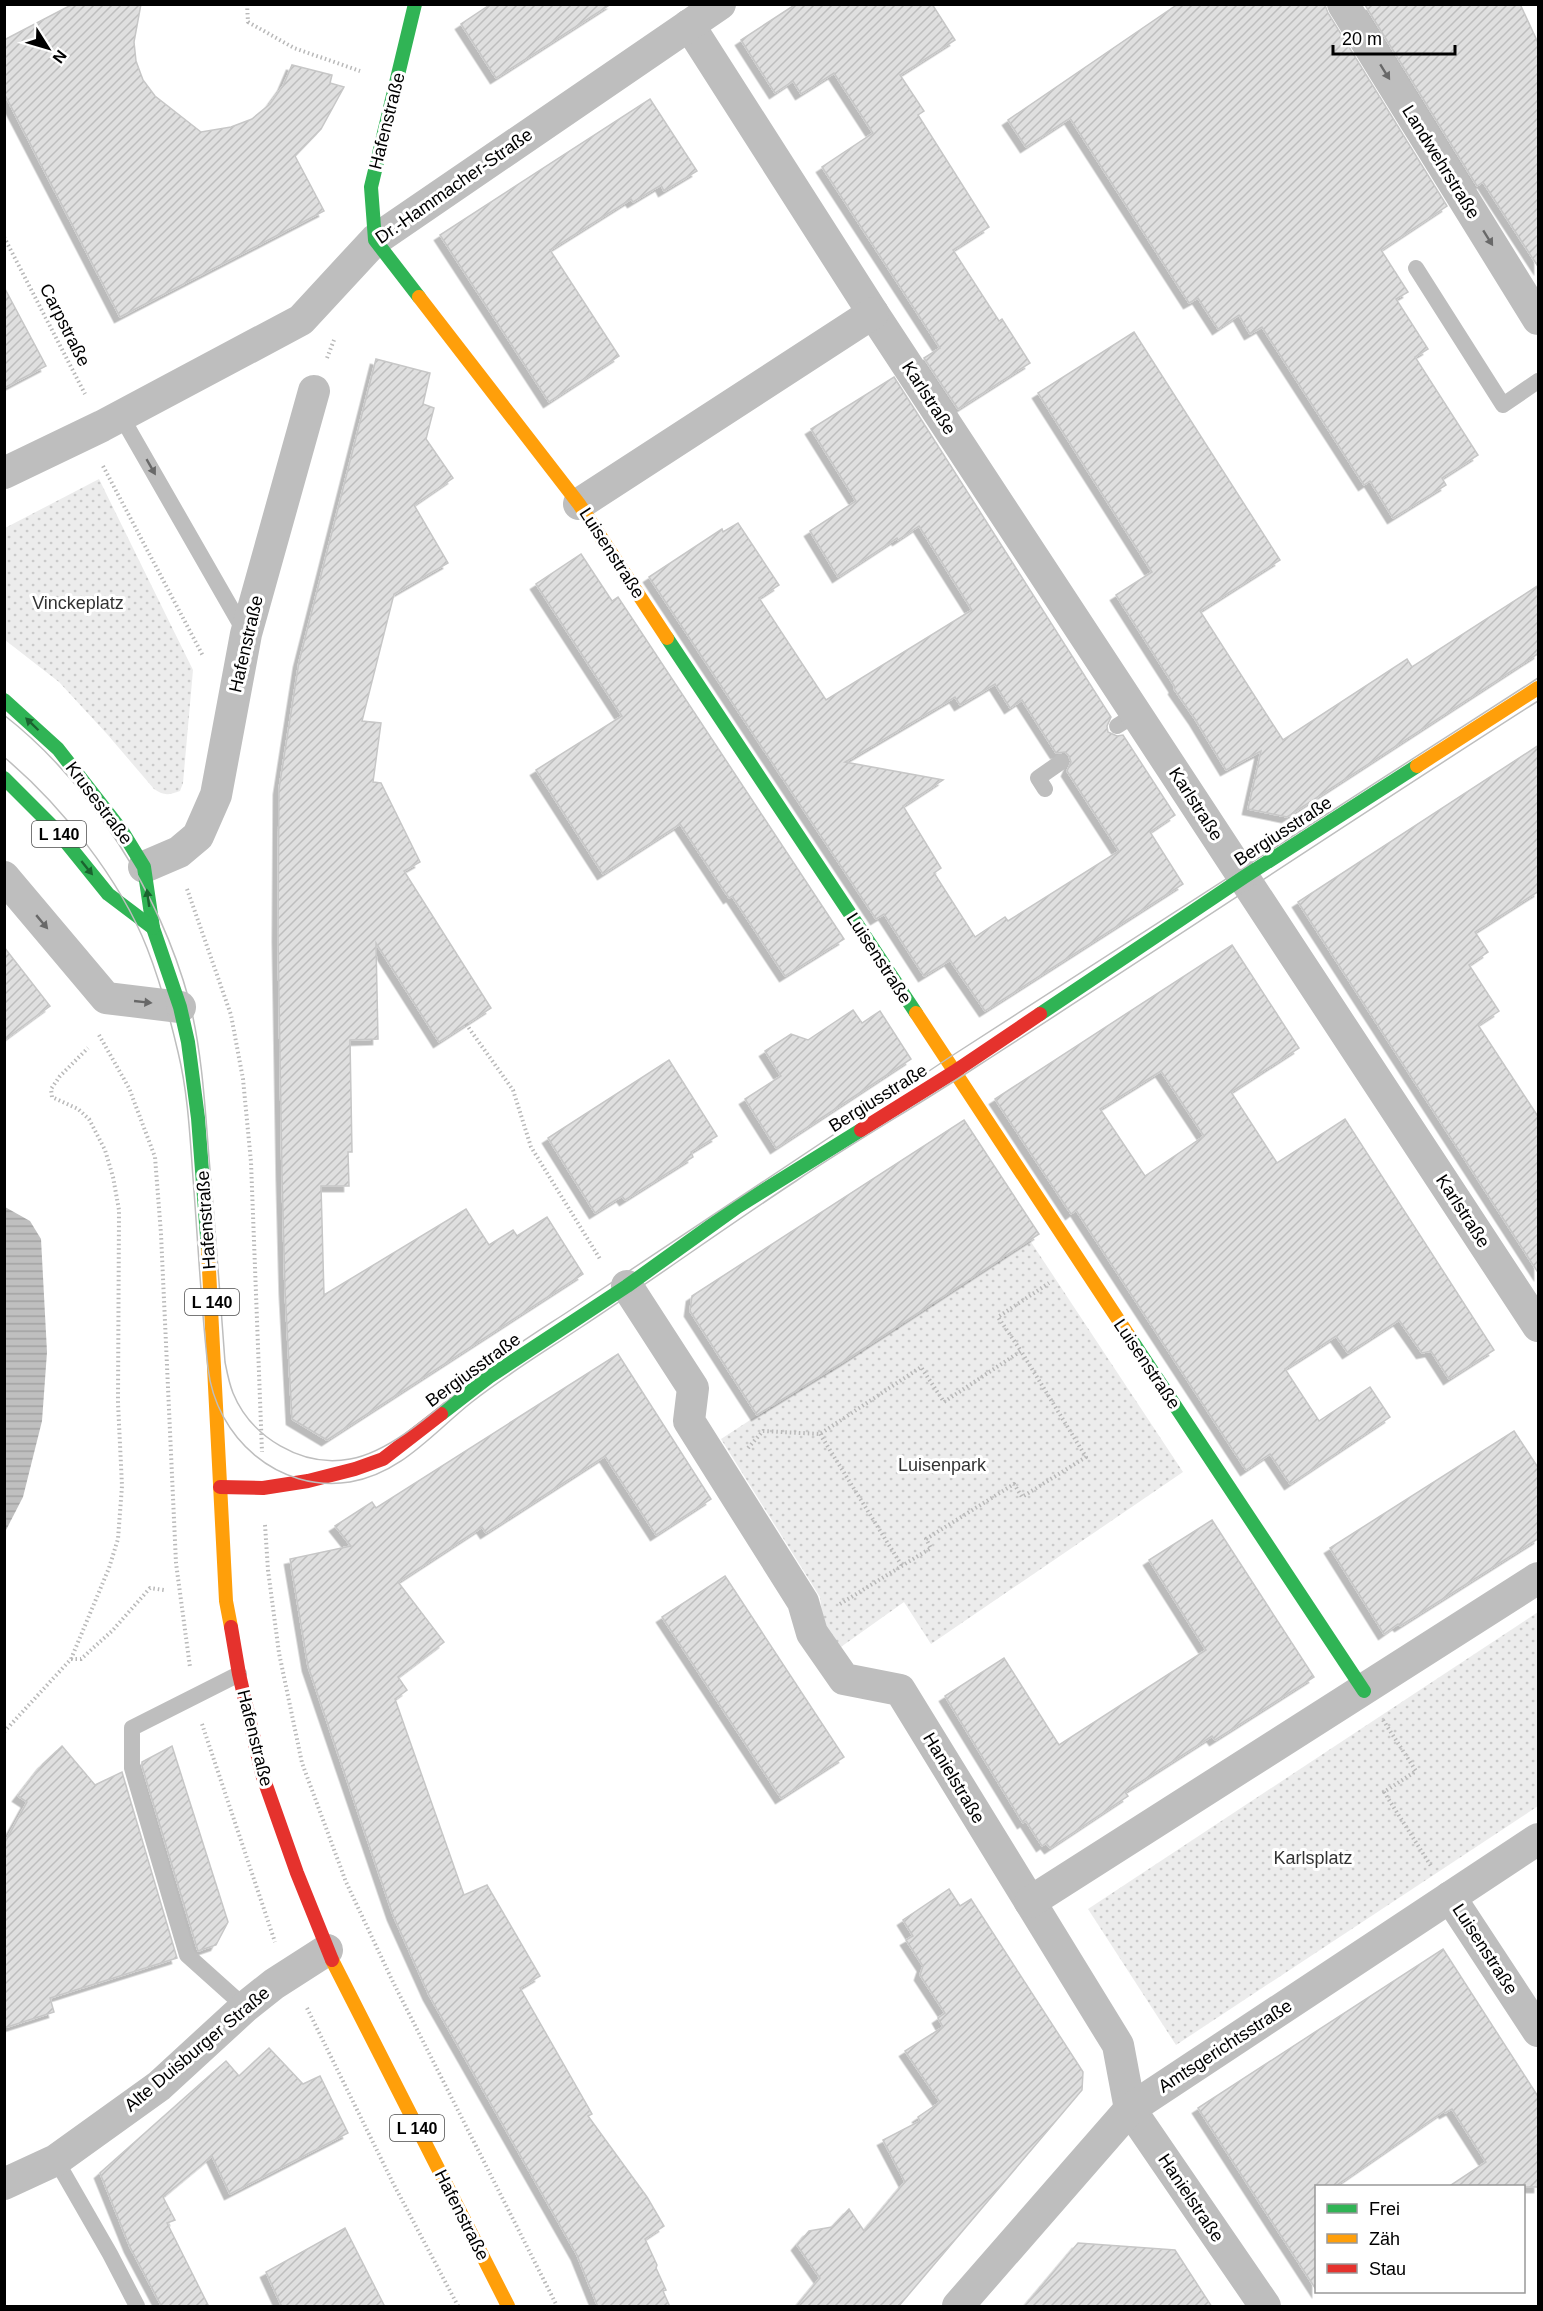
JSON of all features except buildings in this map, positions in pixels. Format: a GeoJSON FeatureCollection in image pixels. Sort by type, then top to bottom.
{"type":"FeatureCollection","features":[{"type":"Feature","properties":{"kind":"street","name":"Hafenstraße"},"geometry":{"type":"LineString","coordinates":[[375,240],[371,187],[415,4]]}},
{"type":"Feature","properties":{"kind":"street","name":"Dr.-Hammacher-Straße"},"geometry":{"type":"LineString","coordinates":[[4,473],[103,426],[301,320],[375,240],[720,4]]}},
{"type":"Feature","properties":{"kind":"street","name":"Landwehrstraße"},"geometry":{"type":"LineString","coordinates":[[1343,4],[1539,319]]}},
{"type":"Feature","properties":{"kind":"street","name":"Karlstraße"},"geometry":{"type":"LineString","coordinates":[[689,25],[873,313],[1127,720],[1244,878],[1539,1326]]}},
{"type":"Feature","properties":{"kind":"street","name":"Luisenstraße"},"geometry":{"type":"LineString","coordinates":[[375,240],[579,504],[1364,1691]]}},
{"type":"Feature","properties":{"kind":"street"},"geometry":{"type":"LineString","coordinates":[[579,504],[873,313]]}},
{"type":"Feature","properties":{"kind":"street","name":"Hafenstraße"},"geometry":{"type":"LineString","coordinates":[[144,867],[179,852],[198,836],[216,795],[246,634],[314,391]]}},
{"type":"Feature","properties":{"kind":"street","name":"Bergiusstraße"},"geometry":{"type":"LineString","coordinates":[[220,1487],[263,1488],[308,1481],[383,1459],[489,1377],[627,1286],[737,1207],[954,1072],[1244,878],[1539,688]]}},
{"type":"Feature","properties":{"kind":"street","name":"Krusestraße"},"geometry":{"type":"LineString","coordinates":[[4,700],[58,749],[122,831],[144,867],[153,928],[180,1007],[188,1042],[198,1118]]}},
{"type":"Feature","properties":{"kind":"street","name":"L 140"},"geometry":{"type":"LineString","coordinates":[[4,778],[57,831],[108,894],[153,928]]}},
{"type":"Feature","properties":{"kind":"street"},"geometry":{"type":"LineString","coordinates":[[4,877],[106,998],[180,1007]]}},
{"type":"Feature","properties":{"kind":"street","name":"Hafenstraße"},"geometry":{"type":"LineString","coordinates":[[198,1118],[209,1261],[226,1601],[239,1674],[262,1774],[327,1950],[508,2307]]}},
{"type":"Feature","properties":{"kind":"street","name":"Hanielstraße"},"geometry":{"type":"LineString","coordinates":[[627,1286],[693,1388],[689,1420],[803,1602],[812,1633],[844,1679],[900,1690],[1118,2045],[1130,2109],[1265,2307]]}},
{"type":"Feature","properties":{"kind":"street"},"geometry":{"type":"LineString","coordinates":[[1030,1902],[1539,1578]]}},
{"type":"Feature","properties":{"kind":"street","name":"Amtsgerichtsstraße"},"geometry":{"type":"LineString","coordinates":[[958,2307],[1130,2109],[1539,1839]]}},
{"type":"Feature","properties":{"kind":"street","name":"Luisenstraße"},"geometry":{"type":"LineString","coordinates":[[1450,1897],[1539,2031]]}},
{"type":"Feature","properties":{"kind":"street","name":"Alte Duisburger Straße"},"geometry":{"type":"LineString","coordinates":[[4,2184],[56,2160],[159,2086],[244,2007],[274,1984],[327,1950]]}},
{"type":"Feature","properties":{"kind":"lane"},"geometry":{"type":"LineString","coordinates":[[1416,268],[1503,405],[1539,381]]}},
{"type":"Feature","properties":{"kind":"lane"},"geometry":{"type":"LineString","coordinates":[[103,426],[246,634]]}},
{"type":"Feature","properties":{"kind":"lane"},"geometry":{"type":"LineString","coordinates":[[1045,789],[1038,778],[1061,762]]}},
{"type":"Feature","properties":{"kind":"lane"},"geometry":{"type":"LineString","coordinates":[[239,1674],[132,1728],[132,1768],[187,1954],[244,2007]]}},
{"type":"Feature","properties":{"kind":"lane"},"geometry":{"type":"LineString","coordinates":[[56,2160],[110,2254],[137,2307]]}},
{"type":"Feature","properties":{"kind":"path"},"geometry":{"type":"LineString","coordinates":[[247,4],[248,22],[294,48],[396,84]]}},
{"type":"Feature","properties":{"kind":"path","name":"Carpstraße"},"geometry":{"type":"LineString","coordinates":[[4,237],[103,426],[204,656]]}},
{"type":"Feature","properties":{"kind":"path"},"geometry":{"type":"LineString","coordinates":[[466,1024],[513,1090],[531,1147],[615,1282],[627,1286]]}},
{"type":"Feature","properties":{"kind":"path"},"geometry":{"type":"LineString","coordinates":[[96,1030],[129,1088],[155,1157],[161,1234],[176,1563],[188,1645]]}},
{"type":"Feature","properties":{"kind":"path"},"geometry":{"type":"LineString","coordinates":[[4,1732],[71,1659],[109,1568],[118,1539],[122,1486],[118,1403],[119,1210],[105,1150],[89,1119],[78,1109],[52,1097],[51,1089],[60,1076],[88,1048]]}},
{"type":"Feature","properties":{"kind":"path"},"geometry":{"type":"LineString","coordinates":[[809,1623],[931,1548],[926,1539],[1014,1484],[1022,1497],[1086,1457],[998,1317],[1080,1263]]}},
{"type":"Feature","properties":{"kind":"path"},"geometry":{"type":"LineString","coordinates":[[723,1475],[763,1431],[820,1434],[921,1367],[944,1402],[1021,1351]]}},
{"type":"Feature","properties":{"kind":"path"},"geometry":{"type":"LineString","coordinates":[[820,1434],[902,1566]]}},
{"type":"Feature","properties":{"kind":"path"},"geometry":{"type":"LineString","coordinates":[[268,1570],[279,1653],[302,1763],[345,1882],[557,2307]]}},
{"type":"Feature","properties":{"kind":"path"},"geometry":{"type":"LineString","coordinates":[[71,1659],[81,1659],[105,1638],[150,1588],[164,1590]]}},
{"type":"Feature","properties":{"kind":"path"},"geometry":{"type":"LineString","coordinates":[[1364,1691],[1416,1771],[1384,1792],[1450,1897]]}},
{"type":"Feature","properties":{"kind":"path"},"geometry":{"type":"LineString","coordinates":[[308,2010],[393,2183],[458,2307]]}},
{"type":"Feature","properties":{"kind":"green space","name":"Vinckeplatz"},"geometry":{"type":"Polygon","coordinates":[[[99,479],[193,670],[183,783],[180,791],[173,793],[164,794],[154,789],[59,682],[5,640],[5,528],[99,479]]]}},
{"type":"Feature","properties":{"kind":"green space","name":"Luisenpark"},"geometry":{"type":"Polygon","coordinates":[[[1029,1239],[1183,1472],[931,1644],[904,1602],[838,1649],[824,1632],[820,1597],[721,1439],[1029,1239]]]}},
{"type":"Feature","properties":{"kind":"green space","name":"Karlsplatz"},"geometry":{"type":"Polygon","coordinates":[[[1538,1612],[1538,1806],[1176,2045],[1088,1909],[1538,1612]]]}},
{"type":"Feature","properties":{"kind":"shaded area"},"geometry":{"type":"Polygon","coordinates":[[[5,1207],[30,1221],[41,1239],[47,1352],[42,1421],[23,1497],[5,1532],[5,1207]]]}},
{"type":"Feature","properties":{"kind":"tram line"},"geometry":{"type":"LineString","coordinates":[[4,715],[36,742],[66,773],[93,807],[141,881],[176,960],[189,1000],[200,1059],[225,1362],[233,1393],[241,1409],[265,1436],[297,1454],[332,1461],[350,1459],[369,1453],[407,1432],[524,1340],[950,1057],[1538,678]]}},
{"type":"Feature","properties":{"kind":"tram line"},"geometry":{"type":"LineString","coordinates":[[4,757],[47,797],[105,870],[135,922],[156,973],[172,1026],[184,1083],[190,1131],[208,1368],[213,1393],[223,1417],[237,1438],[255,1455],[276,1469],[299,1479],[324,1483],[350,1482],[368,1477],[401,1461],[498,1382],[769,1199],[1538,701]]}},
{"type":"Feature","properties":{"kind":"traffic: fast"},"geometry":{"type":"LineString","coordinates":[[415,4],[371,187],[375,240],[419,297]]}},
{"type":"Feature","properties":{"kind":"traffic: fast"},"geometry":{"type":"LineString","coordinates":[[667,638],[916,1013]]}},
{"type":"Feature","properties":{"kind":"traffic: fast"},"geometry":{"type":"LineString","coordinates":[[4,700],[58,749],[122,831],[144,867],[153,928],[180,1007],[188,1042],[198,1118],[208,1250]]}},
{"type":"Feature","properties":{"kind":"traffic: fast"},"geometry":{"type":"LineString","coordinates":[[1040,1014],[1244,877],[1417,766]]}},
{"type":"Feature","properties":{"kind":"traffic: fast"},"geometry":{"type":"LineString","coordinates":[[4,778],[57,831],[108,894],[153,928]]}},
{"type":"Feature","properties":{"kind":"traffic: fast"},"geometry":{"type":"LineString","coordinates":[[441,1414],[489,1377],[627,1286],[737,1207],[861,1130]]}},
{"type":"Feature","properties":{"kind":"traffic: fast"},"geometry":{"type":"LineString","coordinates":[[1129,1336],[1364,1691]]}},
{"type":"Feature","properties":{"kind":"traffic: slow"},"geometry":{"type":"LineString","coordinates":[[419,297],[579,504],[667,638]]}},
{"type":"Feature","properties":{"kind":"traffic: slow"},"geometry":{"type":"LineString","coordinates":[[1417,766],[1538,688]]}},
{"type":"Feature","properties":{"kind":"traffic: slow"},"geometry":{"type":"LineString","coordinates":[[916,1013],[1129,1336]]}},
{"type":"Feature","properties":{"kind":"traffic: slow"},"geometry":{"type":"LineString","coordinates":[[208,1250],[226,1601],[231,1627]]}},
{"type":"Feature","properties":{"kind":"traffic: slow"},"geometry":{"type":"LineString","coordinates":[[332,1960],[508,2306]]}},
{"type":"Feature","properties":{"kind":"traffic: jam"},"geometry":{"type":"LineString","coordinates":[[861,1130],[954,1072],[1040,1014]]}},
{"type":"Feature","properties":{"kind":"traffic: jam"},"geometry":{"type":"LineString","coordinates":[[220,1487],[263,1488],[308,1481],[355,1469],[383,1459],[441,1414]]}},
{"type":"Feature","properties":{"kind":"traffic: jam"},"geometry":{"type":"LineString","coordinates":[[231,1627],[239,1674],[262,1774],[297,1873],[332,1960]]}}]}
